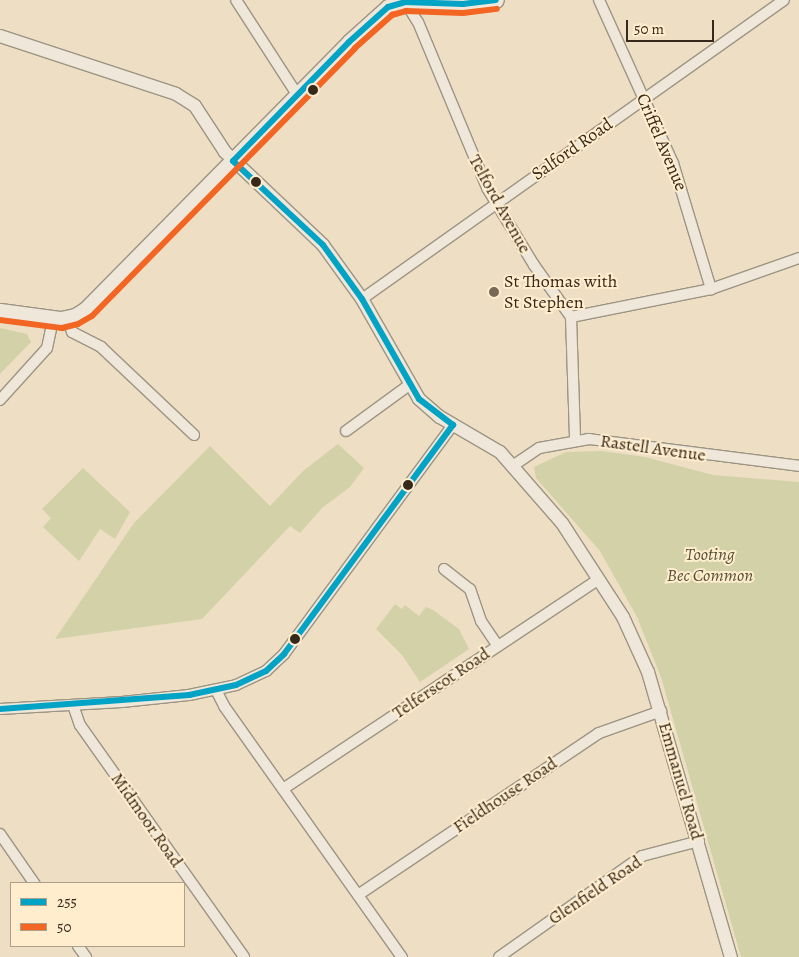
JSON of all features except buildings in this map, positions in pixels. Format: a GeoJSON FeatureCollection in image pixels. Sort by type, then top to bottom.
{"type":"FeatureCollection","features":[{"type":"Feature","properties":{"kind":"main road"},"geometry":{"type":"LineString","coordinates":[[0,311],[60,319],[88,308],[373,18],[388,8],[404,1],[464,4],[496,0]]}},
{"type":"Feature","properties":{"kind":"street"},"geometry":{"type":"LineString","coordinates":[[236,0],[298,96]]}},
{"type":"Feature","properties":{"kind":"street","name":"Criffel Avenue"},"geometry":{"type":"LineString","coordinates":[[599,0],[673,163],[711,289]]}},
{"type":"Feature","properties":{"kind":"street","name":"Salford Road"},"geometry":{"type":"LineString","coordinates":[[362,299],[784,0]]}},
{"type":"Feature","properties":{"kind":"street","name":"Telford Avenue"},"geometry":{"type":"LineString","coordinates":[[404,1],[418,22],[463,135],[496,204],[571,317]]}},
{"type":"Feature","properties":{"kind":"street","name":"Emmanuel Road"},"geometry":{"type":"LineString","coordinates":[[0,36],[187,100],[202,114],[233,162],[316,237],[362,299],[409,385],[425,406],[453,425],[489,444],[514,465],[562,523],[599,579],[632,636],[661,711],[730,957]]}},
{"type":"Feature","properties":{"kind":"street"},"geometry":{"type":"LineString","coordinates":[[575,440],[571,317],[711,289],[799,258]]}},
{"type":"Feature","properties":{"kind":"street"},"geometry":{"type":"LineString","coordinates":[[0,400],[47,348],[60,319],[72,332],[101,347],[194,435]]}},
{"type":"Feature","properties":{"kind":"street"},"geometry":{"type":"LineString","coordinates":[[346,431],[409,385]]}},
{"type":"Feature","properties":{"kind":"street"},"geometry":{"type":"LineString","coordinates":[[0,709],[73,705],[216,690],[256,676],[284,654],[453,425]]}},
{"type":"Feature","properties":{"kind":"street","name":"Rastell Avenue"},"geometry":{"type":"LineString","coordinates":[[514,465],[539,448],[575,440],[799,466]]}},
{"type":"Feature","properties":{"kind":"street"},"geometry":{"type":"LineString","coordinates":[[444,569],[470,589],[482,620],[498,646]]}},
{"type":"Feature","properties":{"kind":"street","name":"Telferscot Road"},"geometry":{"type":"LineString","coordinates":[[283,789],[599,579]]}},
{"type":"Feature","properties":{"kind":"street"},"geometry":{"type":"LineString","coordinates":[[216,690],[224,706],[402,957]]}},
{"type":"Feature","properties":{"kind":"street","name":"Midmoor Road"},"geometry":{"type":"LineString","coordinates":[[73,705],[80,725],[244,957]]}},
{"type":"Feature","properties":{"kind":"street","name":"Fieldhouse Road"},"geometry":{"type":"LineString","coordinates":[[358,895],[600,733],[661,711]]}},
{"type":"Feature","properties":{"kind":"street"},"geometry":{"type":"LineString","coordinates":[[0,834],[33,882]]}},
{"type":"Feature","properties":{"kind":"street","name":"Glenfield Road"},"geometry":{"type":"LineString","coordinates":[[500,957],[642,856],[699,841]]}},
{"type":"Feature","properties":{"kind":"green space"},"geometry":{"type":"Polygon","coordinates":[[[0,328],[27,334],[31,342],[0,374],[0,328]]]}},
{"type":"Feature","properties":{"kind":"green space"},"geometry":{"type":"Polygon","coordinates":[[[338,444],[364,468],[350,487],[322,508],[300,533],[290,526],[202,619],[55,639],[134,523],[210,446],[270,506],[303,471],[338,444]]]}},
{"type":"Feature","properties":{"kind":"green space","name":"Tooting Bec Common"},"geometry":{"type":"Polygon","coordinates":[[[602,451],[645,457],[713,475],[799,482],[799,957],[741,957],[661,677],[637,617],[600,551],[536,478],[534,467],[566,452],[602,451]]]}},
{"type":"Feature","properties":{"kind":"green space"},"geometry":{"type":"Polygon","coordinates":[[[83,468],[130,512],[115,539],[100,529],[79,561],[43,527],[51,518],[42,509],[83,468]]]}},
{"type":"Feature","properties":{"kind":"green space"},"geometry":{"type":"Polygon","coordinates":[[[395,604],[402,609],[405,605],[419,616],[426,607],[433,610],[459,629],[469,649],[420,682],[402,655],[376,629],[395,604]]]}},
{"type":"Feature","properties":{"kind":"transit line","name":"255"},"geometry":{"type":"LineString","coordinates":[[233,161],[349,42],[388,7],[405,2],[463,4],[496,0]]}},
{"type":"Feature","properties":{"kind":"transit line","name":"50"},"geometry":{"type":"LineString","coordinates":[[0,320],[62,328],[78,324],[92,316],[355,48],[392,15],[406,11],[463,13],[497,9]]}},
{"type":"Feature","properties":{"kind":"transit line","name":"255"},"geometry":{"type":"LineString","coordinates":[[233,161],[323,245],[362,299],[419,399],[453,425]]}},
{"type":"Feature","properties":{"kind":"transit line","name":"255"},"geometry":{"type":"LineString","coordinates":[[0,709],[189,695],[236,685],[266,671],[284,654],[453,425]]}},
{"type":"Feature","properties":{"kind":"place","name":"St Thomas with St Stephen"},"geometry":{"type":"Point","coordinates":[494,292]}}]}
